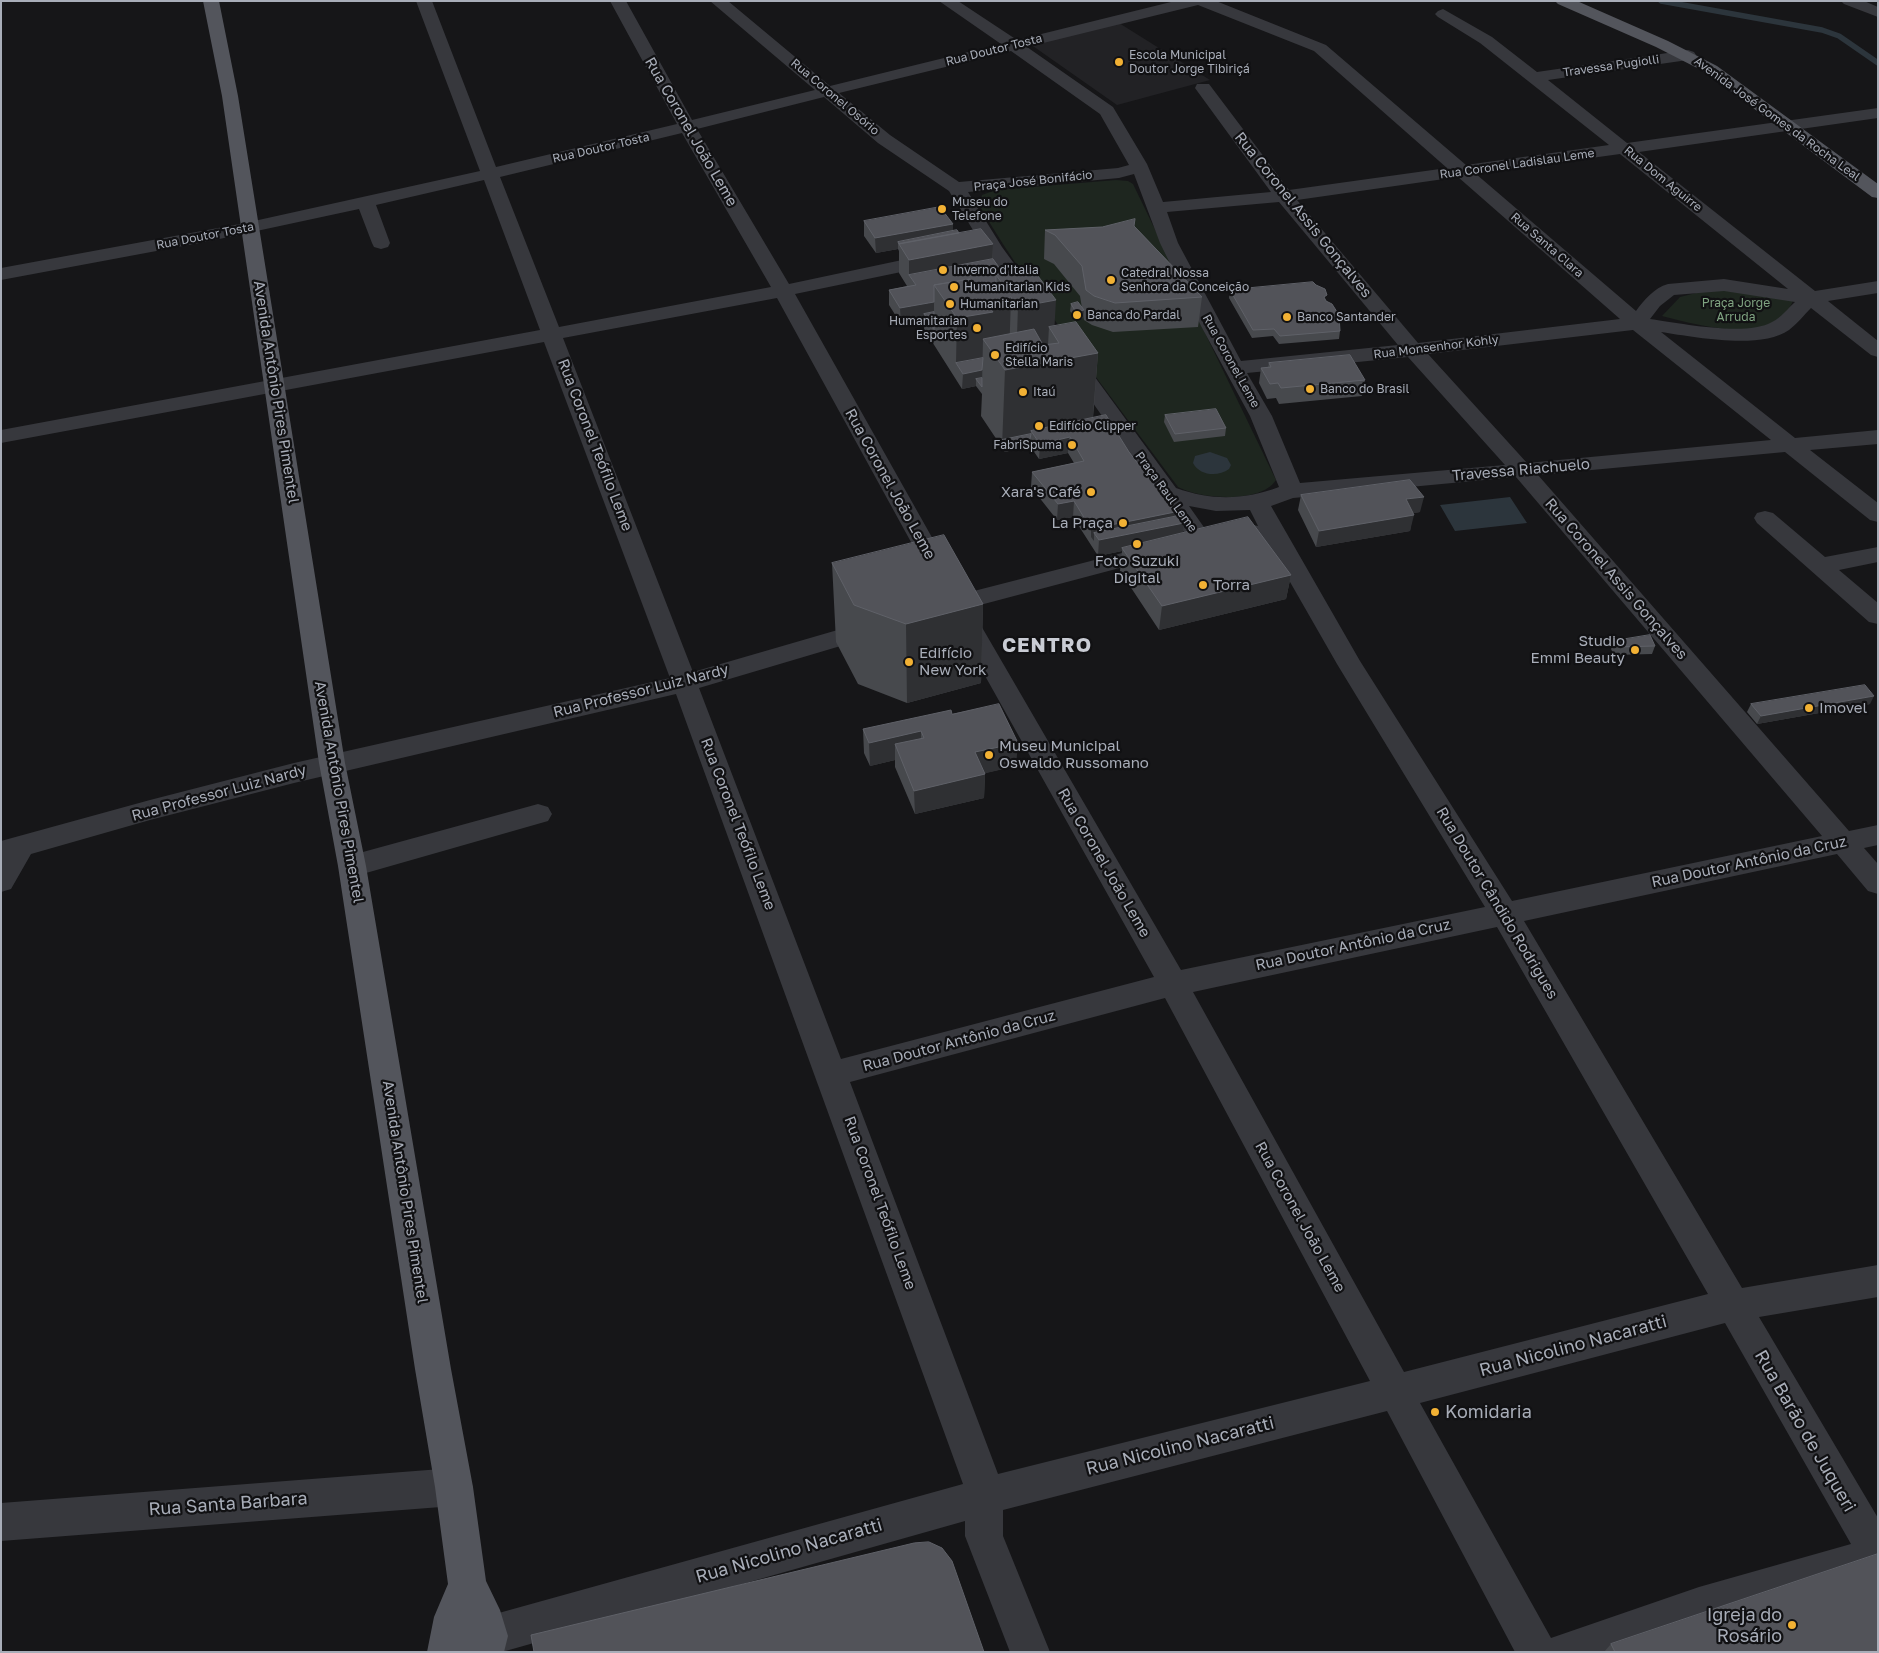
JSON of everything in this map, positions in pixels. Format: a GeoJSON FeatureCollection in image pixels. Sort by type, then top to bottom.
{"type":"FeatureCollection","features":[{"type":"Feature","properties":{"kind":"main road","name":"Avenida Antônio Pires Pimentel"},"geometry":{"type":"LineString","coordinates":[[211,1],[230,96],[332,763],[352,866],[431,1359],[454,1487],[466,1584],[480,1610],[486,1644]]}},
{"type":"Feature","properties":{"kind":"main road","name":"Avenida José Gomes da Rocha Leal"},"geometry":{"type":"LineString","coordinates":[[1572,2],[1688,55],[1711,69],[1878,193]]}},
{"type":"Feature","properties":{"kind":"main road","name":"Avenida Antônio Pires Pimentel"},"geometry":{"type":"LineString","coordinates":[[447,1652],[454,1617],[466,1584]]}},
{"type":"Feature","properties":{"kind":"street","name":"Rua Coronel Teófilo Leme"},"geometry":{"type":"LineString","coordinates":[[424,1],[685,683],[981,1477],[984,1496],[984,1536],[1030,1652]]}},
{"type":"Feature","properties":{"kind":"street","name":"Rua Coronel João Leme"},"geometry":{"type":"LineString","coordinates":[[618,1],[687,127],[783,291],[956,603],[1173,984],[1537,1652]]}},
{"type":"Feature","properties":{"kind":"street","name":"Rua Coronel Osório"},"geometry":{"type":"LineString","coordinates":[[718,1],[884,139],[956,188]]}},
{"type":"Feature","properties":{"kind":"street","name":"Rua Coronel Leme"},"geometry":{"type":"LineString","coordinates":[[947,1],[1014,44],[1107,111],[1142,172],[1174,251],[1261,416],[1292,491]]}},
{"type":"Feature","properties":{"kind":"street","name":"Rua Doutor Tosta"},"geometry":{"type":"LineString","coordinates":[[1,274],[250,227],[491,173],[687,127],[1014,44],[1195,1]]}},
{"type":"Feature","properties":{"kind":"street","name":"Rua Santa Clara"},"geometry":{"type":"LineString","coordinates":[[1202,1],[1320,48],[1637,323],[1878,515]]}},
{"type":"Feature","properties":{"kind":"street"},"geometry":{"type":"LineString","coordinates":[[1849,1],[1878,12]]}},
{"type":"Feature","properties":{"kind":"street","name":"Rua Dom Aguirre"},"geometry":{"type":"LineString","coordinates":[[1443,14],[1486,40],[1534,76],[1878,351]]}},
{"type":"Feature","properties":{"kind":"street","name":"Travessa Pugiolli"},"geometry":{"type":"LineString","coordinates":[[1534,76],[1688,55]]}},
{"type":"Feature","properties":{"kind":"street","name":"Rua Coronel Assis Gonçalves"},"geometry":{"type":"LineString","coordinates":[[1203,88],[1284,196],[1413,350],[1522,470],[1878,883]]}},
{"type":"Feature","properties":{"kind":"street","name":"Rua Coronel Ladislau Leme"},"geometry":{"type":"LineString","coordinates":[[1155,208],[1284,196],[1878,113]]}},
{"type":"Feature","properties":{"kind":"street","name":"Praça José Bonifácio"},"geometry":{"type":"LineString","coordinates":[[975,251],[956,188],[1059,177],[1142,172]]}},
{"type":"Feature","properties":{"kind":"street"},"geometry":{"type":"LineString","coordinates":[[365,201],[381,244]]}},
{"type":"Feature","properties":{"kind":"street"},"geometry":{"type":"LineString","coordinates":[[1,437],[783,291],[975,251],[1042,316]]}},
{"type":"Feature","properties":{"kind":"street"},"geometry":{"type":"LineString","coordinates":[[1637,323],[1653,302],[1668,290],[1724,285],[1810,298],[1878,287]]}},
{"type":"Feature","properties":{"kind":"street","name":"Rua Monsenhor Kohly"},"geometry":{"type":"LineString","coordinates":[[1235,368],[1413,350],[1637,323],[1723,334],[1767,332],[1782,326],[1810,298]]}},
{"type":"Feature","properties":{"kind":"street","name":"Praça Raul Leme"},"geometry":{"type":"LineString","coordinates":[[1064,346],[1080,372],[1201,540]]}},
{"type":"Feature","properties":{"kind":"street","name":"Travessa Riachuelo"},"geometry":{"type":"LineString","coordinates":[[1167,493],[1185,500],[1209,503],[1257,502],[1292,491],[1878,437]]}},
{"type":"Feature","properties":{"kind":"street","name":"Rua Doutor Cândido Rodrigues"},"geometry":{"type":"LineString","coordinates":[[1257,502],[1277,542],[1503,913],[1733,1307]]}},
{"type":"Feature","properties":{"kind":"street"},"geometry":{"type":"LineString","coordinates":[[1765,518],[1878,616]]}},
{"type":"Feature","properties":{"kind":"street"},"geometry":{"type":"LineString","coordinates":[[919,614],[1201,540],[1218,533],[1241,529],[1257,532],[1277,542]]}},
{"type":"Feature","properties":{"kind":"street"},"geometry":{"type":"LineString","coordinates":[[1820,566],[1878,554]]}},
{"type":"Feature","properties":{"kind":"street","name":"Rua Professor Luiz Nardy"},"geometry":{"type":"LineString","coordinates":[[10,850],[150,810],[332,763],[685,683],[891,622]]}},
{"type":"Feature","properties":{"kind":"street"},"geometry":{"type":"LineString","coordinates":[[352,866],[538,814]]}},
{"type":"Feature","properties":{"kind":"street","name":"Rua Doutor Antônio da Cruz"},"geometry":{"type":"LineString","coordinates":[[832,1074],[1173,984],[1878,835]]}},
{"type":"Feature","properties":{"kind":"street"},"geometry":{"type":"LineString","coordinates":[[1,881],[10,850]]}},
{"type":"Feature","properties":{"kind":"street","name":"Rua Nicolino Nacaratti"},"geometry":{"type":"LineString","coordinates":[[486,1644],[984,1496],[1709,1310],[1878,1280]]}},
{"type":"Feature","properties":{"kind":"street","name":"Rua Barão de Juqueri"},"geometry":{"type":"LineString","coordinates":[[1733,1307],[1878,1556]]}},
{"type":"Feature","properties":{"kind":"street","name":"Rua Santa Barbara"},"geometry":{"type":"LineString","coordinates":[[1,1522],[454,1487]]}},
{"type":"Feature","properties":{"kind":"street"},"geometry":{"type":"LineString","coordinates":[[1564,1652],[1699,1606],[1878,1556]]}},
{"type":"Feature","properties":{"kind":"shaded area","name":"Escola Municipal Doutor Jorge Tibiriçá"},"geometry":{"type":"Polygon","coordinates":[[[1119,23],[1210,80],[1117,105],[1030,44],[1119,23]]]}},
{"type":"Feature","properties":{"kind":"shaded area"},"geometry":{"type":"Polygon","coordinates":[[[1210,452],[1227,458],[1231,465],[1229,469],[1215,474],[1200,471],[1193,463],[1195,456],[1210,452]]]}},
{"type":"Feature","properties":{"kind":"shaded area"},"geometry":{"type":"Polygon","coordinates":[[[1510,497],[1527,523],[1455,531],[1440,505],[1510,497]]]}},
{"type":"Feature","properties":{"kind":"green space"},"geometry":{"type":"Polygon","coordinates":[[[1116,180],[1128,181],[1133,184],[1276,480],[1268,488],[1257,493],[1230,497],[1200,494],[1178,487],[1026,279],[980,207],[982,195],[996,190],[1116,180]]]}},
{"type":"Feature","properties":{"kind":"green space","name":"Praça Jorge Arruda"},"geometry":{"type":"Polygon","coordinates":[[[1712,289],[1793,298],[1793,300],[1784,314],[1773,323],[1759,328],[1726,329],[1708,327],[1662,316],[1680,297],[1712,289]]]}},
{"type":"Feature","properties":{"kind":"building"},"geometry":{"type":"Polygon","coordinates":[[[940,207],[953,224],[875,238],[864,221],[940,207]]]}},
{"type":"Feature","properties":{"kind":"building"},"geometry":{"type":"Polygon","coordinates":[[[1135,219],[1134,226],[1202,297],[1115,303],[1094,296],[1086,290],[1082,266],[1055,235],[1045,230],[1102,227],[1135,219]]]}},
{"type":"Feature","properties":{"kind":"building"},"geometry":{"type":"Polygon","coordinates":[[[981,229],[993,244],[909,260],[899,244],[981,229]]]}},
{"type":"Feature","properties":{"kind":"building"},"geometry":{"type":"Polygon","coordinates":[[[957,230],[959,233],[899,244],[898,242],[957,230]]]}},
{"type":"Feature","properties":{"kind":"building"},"geometry":{"type":"Polygon","coordinates":[[[993,259],[1003,273],[996,275],[996,289],[979,292],[970,279],[934,285],[934,302],[900,308],[889,290],[916,285],[909,275],[993,259]]]}},
{"type":"Feature","properties":{"kind":"building"},"geometry":{"type":"Polygon","coordinates":[[[1032,268],[1056,300],[1018,307],[1011,297],[986,302],[993,312],[957,318],[934,285],[970,279],[979,292],[1005,287],[996,275],[1032,268]]]}},
{"type":"Feature","properties":{"kind":"building","name":"Banco Santander"},"geometry":{"type":"Polygon","coordinates":[[[1313,282],[1325,289],[1327,295],[1324,297],[1326,301],[1332,304],[1339,315],[1340,331],[1280,336],[1274,329],[1253,330],[1230,290],[1313,282]]]}},
{"type":"Feature","properties":{"kind":"building"},"geometry":{"type":"Polygon","coordinates":[[[1078,302],[1084,310],[1076,312],[1071,304],[1078,302]]]}},
{"type":"Feature","properties":{"kind":"building"},"geometry":{"type":"Polygon","coordinates":[[[934,312],[934,330],[924,314],[934,312]]]}},
{"type":"Feature","properties":{"kind":"building"},"geometry":{"type":"Polygon","coordinates":[[[1076,322],[1098,353],[1005,370],[983,339],[1034,329],[1043,345],[1059,343],[1049,327],[1076,322]]]}},
{"type":"Feature","properties":{"kind":"building"},"geometry":{"type":"Polygon","coordinates":[[[1350,355],[1365,380],[1281,388],[1278,383],[1270,384],[1261,368],[1271,367],[1269,363],[1350,355]]]}},
{"type":"Feature","properties":{"kind":"building"},"geometry":{"type":"Polygon","coordinates":[[[983,358],[982,370],[963,374],[956,363],[983,358]]]}},
{"type":"Feature","properties":{"kind":"building"},"geometry":{"type":"Polygon","coordinates":[[[982,378],[982,387],[976,379],[982,378]]]}},
{"type":"Feature","properties":{"kind":"building"},"geometry":{"type":"Polygon","coordinates":[[[1216,409],[1226,428],[1175,434],[1165,415],[1216,409]]]}},
{"type":"Feature","properties":{"kind":"building"},"geometry":{"type":"Polygon","coordinates":[[[1106,415],[1129,452],[1175,512],[1091,529],[1074,501],[1058,504],[1032,472],[1084,461],[1070,437],[1040,444],[1031,431],[1106,415]]]}},
{"type":"Feature","properties":{"kind":"building"},"geometry":{"type":"Polygon","coordinates":[[[1031,434],[1030,439],[1005,444],[1002,440],[1031,434]]]}},
{"type":"Feature","properties":{"kind":"building"},"geometry":{"type":"Polygon","coordinates":[[[1410,480],[1424,497],[1406,499],[1414,515],[1319,531],[1301,495],[1410,480]]]}},
{"type":"Feature","properties":{"kind":"building"},"geometry":{"type":"Polygon","coordinates":[[[1178,516],[1184,523],[1099,540],[1094,533],[1178,516]]]}},
{"type":"Feature","properties":{"kind":"building"},"geometry":{"type":"Polygon","coordinates":[[[1248,517],[1291,575],[1162,606],[1122,548],[1248,517]]]}},
{"type":"Feature","properties":{"kind":"building"},"geometry":{"type":"Polygon","coordinates":[[[944,535],[983,604],[906,624],[854,605],[832,563],[944,535]]]}},
{"type":"Feature","properties":{"kind":"building"},"geometry":{"type":"Polygon","coordinates":[[[1650,635],[1655,646],[1617,647],[1614,641],[1650,635]]]}},
{"type":"Feature","properties":{"kind":"building"},"geometry":{"type":"Polygon","coordinates":[[[1865,685],[1874,696],[1761,716],[1751,704],[1865,685]]]}},
{"type":"Feature","properties":{"kind":"building"},"geometry":{"type":"Polygon","coordinates":[[[999,704],[1018,743],[975,752],[985,774],[914,791],[895,744],[924,738],[921,731],[869,743],[863,729],[951,710],[952,714],[999,704]]]}},
{"type":"Feature","properties":{"kind":"building"},"geometry":{"type":"Polygon","coordinates":[[[929,1542],[942,1548],[952,1561],[984,1652],[534,1652],[531,1635],[914,1543],[929,1542]]]}},
{"type":"Feature","properties":{"kind":"building","name":"Igreja do Rosário"},"geometry":{"type":"Polygon","coordinates":[[[1878,1554],[1878,1652],[1615,1652],[1611,1644],[1878,1554]]]}},
{"type":"Feature","properties":{"kind":"waterway"},"geometry":{"type":"LineString","coordinates":[[1661,1],[1822,30],[1839,36],[1878,63]]}},
{"type":"Feature","properties":{"kind":"place","name":"Escola Municipal Doutor Jorge Tibiriçá"},"geometry":{"type":"Point","coordinates":[1119,62]}},
{"type":"Feature","properties":{"kind":"place","name":"Museu do Telefone"},"geometry":{"type":"Point","coordinates":[942,209]}},
{"type":"Feature","properties":{"kind":"place","name":"Inverno d'Italia"},"geometry":{"type":"Point","coordinates":[943,270]}},
{"type":"Feature","properties":{"kind":"place","name":"Catedral Nossa Senhora da Conceição"},"geometry":{"type":"Point","coordinates":[1111,280]}},
{"type":"Feature","properties":{"kind":"place","name":"Humanitarian Kids"},"geometry":{"type":"Point","coordinates":[954,287]}},
{"type":"Feature","properties":{"kind":"place","name":"Humanitarian"},"geometry":{"type":"Point","coordinates":[950,304]}},
{"type":"Feature","properties":{"kind":"place","name":"Banca do Pardal"},"geometry":{"type":"Point","coordinates":[1077,315]}},
{"type":"Feature","properties":{"kind":"place","name":"Banco Santander"},"geometry":{"type":"Point","coordinates":[1287,317]}},
{"type":"Feature","properties":{"kind":"place","name":"Humanitarian Esportes"},"geometry":{"type":"Point","coordinates":[977,328]}},
{"type":"Feature","properties":{"kind":"place","name":"Edifício Stella Maris"},"geometry":{"type":"Point","coordinates":[995,355]}},
{"type":"Feature","properties":{"kind":"place","name":"Banco do Brasil"},"geometry":{"type":"Point","coordinates":[1310,389]}},
{"type":"Feature","properties":{"kind":"place","name":"Itaú"},"geometry":{"type":"Point","coordinates":[1023,392]}},
{"type":"Feature","properties":{"kind":"place","name":"Edifício Clipper"},"geometry":{"type":"Point","coordinates":[1039,426]}},
{"type":"Feature","properties":{"kind":"place","name":"FabriSpuma"},"geometry":{"type":"Point","coordinates":[1072,445]}},
{"type":"Feature","properties":{"kind":"place","name":"Xara's Café"},"geometry":{"type":"Point","coordinates":[1091,492]}},
{"type":"Feature","properties":{"kind":"place","name":"La Praça"},"geometry":{"type":"Point","coordinates":[1123,523]}},
{"type":"Feature","properties":{"kind":"place","name":"Foto Suzuki Digital"},"geometry":{"type":"Point","coordinates":[1137,544]}},
{"type":"Feature","properties":{"kind":"place","name":"Torra"},"geometry":{"type":"Point","coordinates":[1203,585]}},
{"type":"Feature","properties":{"kind":"place","name":"Studio Emmi Beauty"},"geometry":{"type":"Point","coordinates":[1635,650]}},
{"type":"Feature","properties":{"kind":"place","name":"Edifício New York"},"geometry":{"type":"Point","coordinates":[909,662]}},
{"type":"Feature","properties":{"kind":"place","name":"Imovel"},"geometry":{"type":"Point","coordinates":[1809,708]}},
{"type":"Feature","properties":{"kind":"place","name":"Museu Municipal Oswaldo Russomano"},"geometry":{"type":"Point","coordinates":[989,755]}},
{"type":"Feature","properties":{"kind":"place","name":"Komidaria"},"geometry":{"type":"Point","coordinates":[1435,1412]}},
{"type":"Feature","properties":{"kind":"place","name":"Igreja do Rosário"},"geometry":{"type":"Point","coordinates":[1792,1625]}},
{"type":"Feature","properties":{"kind":"district","name":"CENTRO"},"geometry":{"type":"Point","coordinates":[1047,646]}}]}
